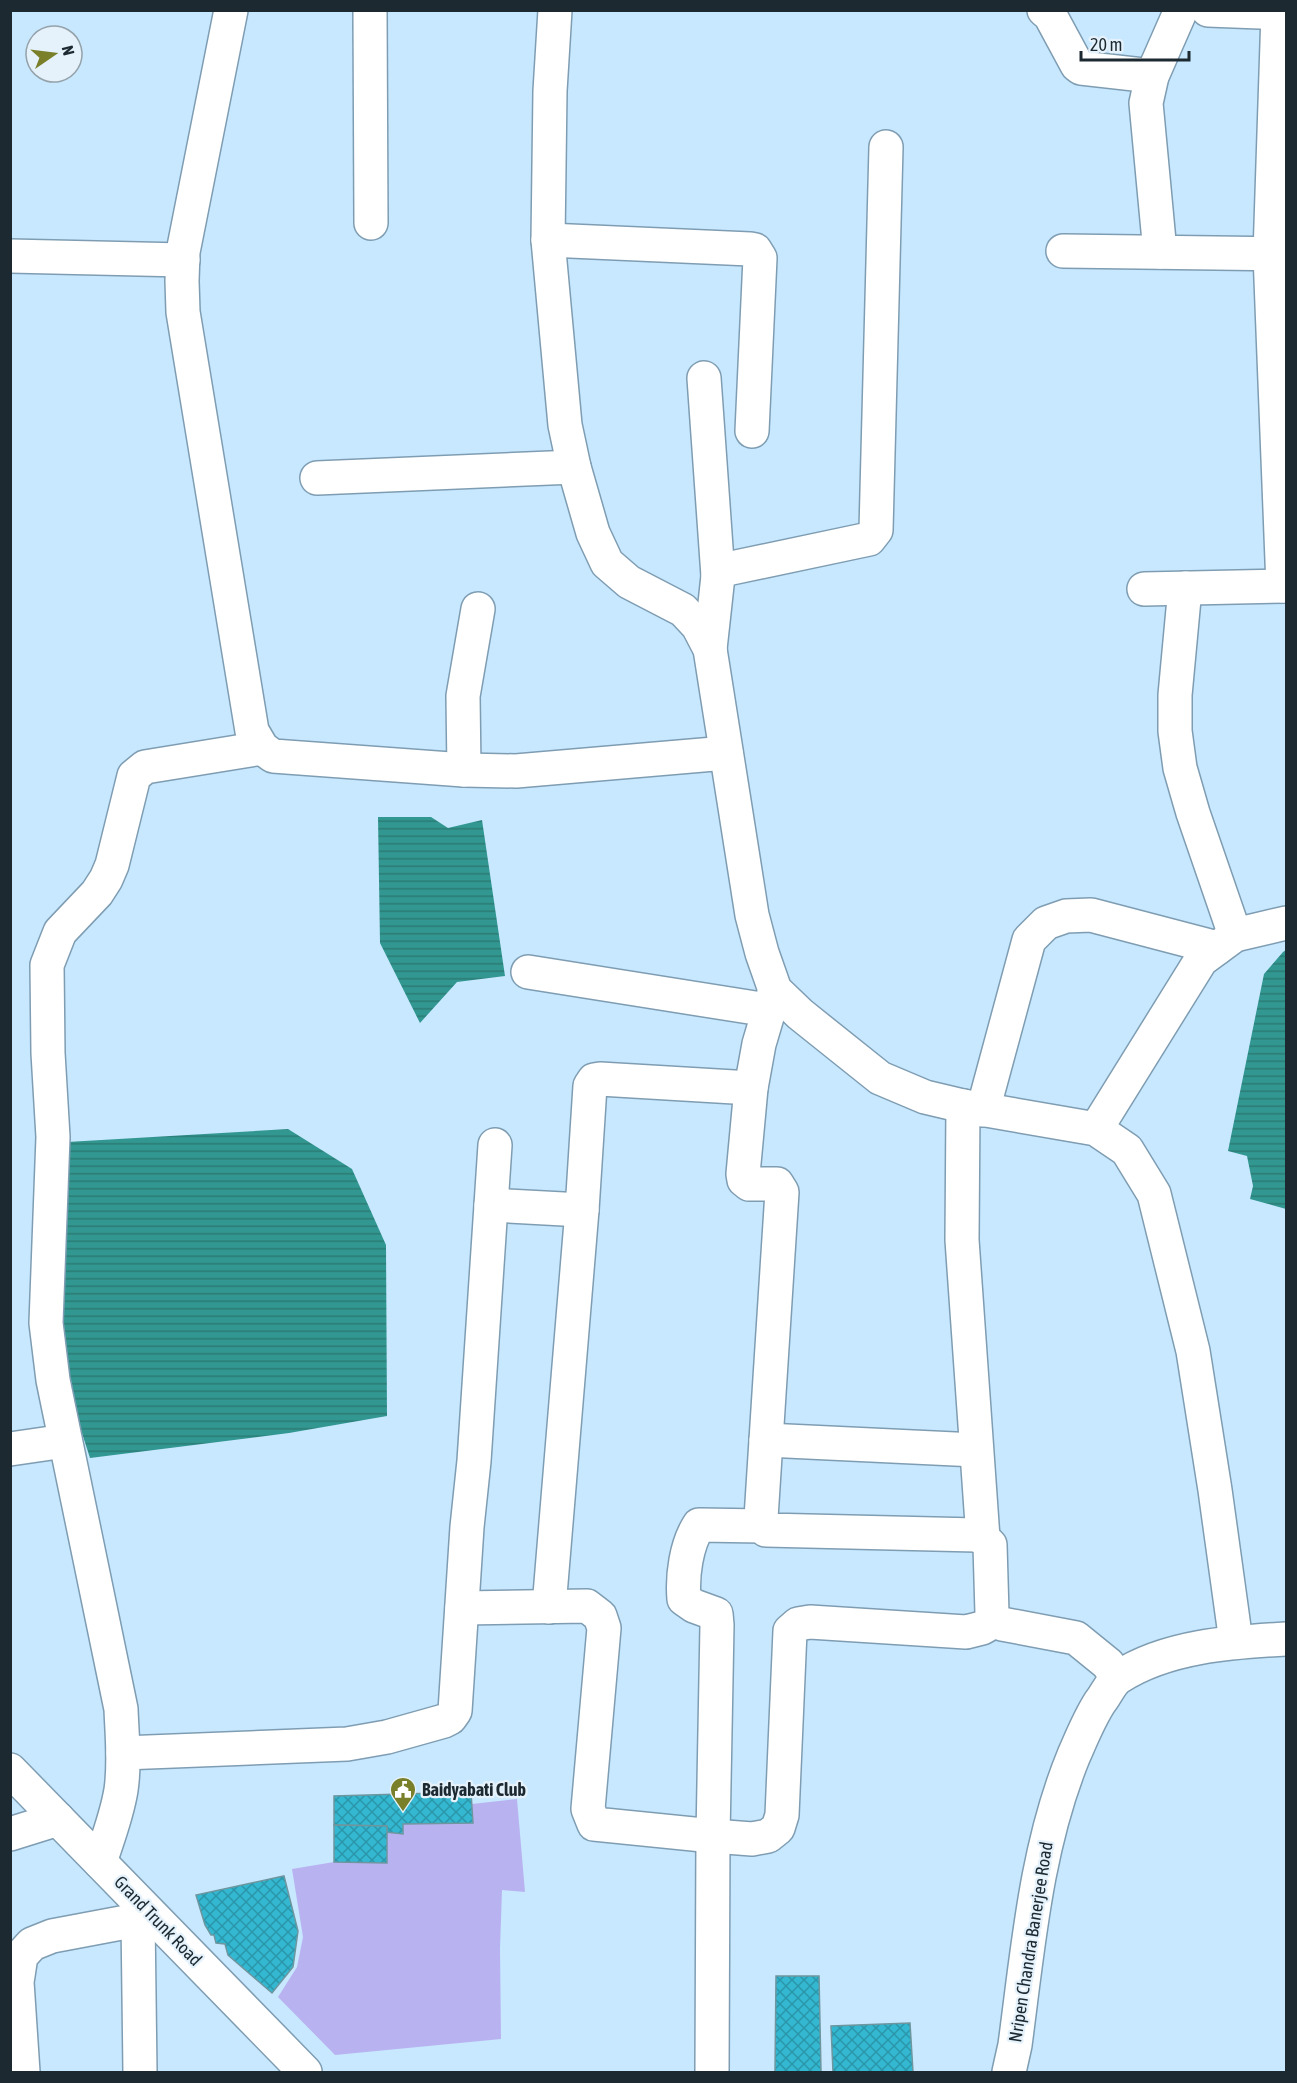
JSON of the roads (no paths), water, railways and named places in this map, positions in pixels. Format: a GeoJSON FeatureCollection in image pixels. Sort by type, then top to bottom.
{"type":"FeatureCollection","features":[{"type":"Feature","properties":{"kind":"street"},"geometry":{"type":"LineString","coordinates":[[231,10],[183,260],[183,302],[252,731],[262,748],[273,756],[464,770],[516,771],[726,753]]}},
{"type":"Feature","properties":{"kind":"street"},"geometry":{"type":"LineString","coordinates":[[370,10],[371,223]]}},
{"type":"Feature","properties":{"kind":"street"},"geometry":{"type":"LineString","coordinates":[[555,10],[550,91],[548,240],[565,425],[574,467],[592,533],[608,563],[629,582],[683,610],[698,626],[710,649]]}},
{"type":"Feature","properties":{"kind":"street"},"geometry":{"type":"LineString","coordinates":[[1044,10],[1050,15],[1077,65],[1081,68],[1152,76]]}},
{"type":"Feature","properties":{"kind":"street"},"geometry":{"type":"LineString","coordinates":[[1160,252],[1146,112],[1147,94],[1152,76],[1181,10]]}},
{"type":"Feature","properties":{"kind":"street"},"geometry":{"type":"LineString","coordinates":[[1144,589],[1285,586],[1271,12],[1208,10]]}},
{"type":"Feature","properties":{"kind":"street"},"geometry":{"type":"LineString","coordinates":[[718,576],[728,567],[869,539],[876,530],[885,147]]}},
{"type":"Feature","properties":{"kind":"street"},"geometry":{"type":"LineString","coordinates":[[548,240],[750,249],[757,252],[760,258],[752,431]]}},
{"type":"Feature","properties":{"kind":"street"},"geometry":{"type":"LineString","coordinates":[[1063,251],[1278,254]]}},
{"type":"Feature","properties":{"kind":"street"},"geometry":{"type":"LineString","coordinates":[[10,256],[183,260]]}},
{"type":"Feature","properties":{"kind":"street"},"geometry":{"type":"LineString","coordinates":[[704,378],[718,576],[710,649],[752,915],[772,1000],[759,1044],[751,1088],[744,1180],[749,1184],[777,1184],[782,1192],[761,1518],[763,1526],[766,1530],[976,1535],[983,1538],[990,1545],[992,1614],[996,1620],[1002,1624],[1076,1638],[1108,1664],[1117,1678]]}},
{"type":"Feature","properties":{"kind":"street"},"geometry":{"type":"LineString","coordinates":[[317,478],[574,467]]}},
{"type":"Feature","properties":{"kind":"street"},"geometry":{"type":"LineString","coordinates":[[1185,588],[1175,695],[1175,731],[1180,768],[1226,942]]}},
{"type":"Feature","properties":{"kind":"street"},"geometry":{"type":"LineString","coordinates":[[464,770],[463,696],[478,609]]}},
{"type":"Feature","properties":{"kind":"street"},"geometry":{"type":"LineString","coordinates":[[100,1862],[114,1821],[121,1789],[123,1753],[121,1709],[53,1380],[46,1323],[53,1137],[48,1053],[47,965],[60,932],[97,893],[106,879],[112,865],[134,776],[138,771],[145,767],[262,748]]}},
{"type":"Feature","properties":{"kind":"street"},"geometry":{"type":"LineString","coordinates":[[983,1538],[962,1240],[973,1108],[1029,940],[1046,923],[1066,916],[1091,915],[1226,942]]}},
{"type":"Feature","properties":{"kind":"street"},"geometry":{"type":"LineString","coordinates":[[1096,1129],[1201,960],[1226,942],[1287,923]]}},
{"type":"Feature","properties":{"kind":"street"},"geometry":{"type":"LineString","coordinates":[[528,972],[772,1000],[809,1021],[880,1078],[925,1096],[973,1108],[1096,1129],[1127,1150],[1155,1194],[1193,1351],[1236,1641]]}},
{"type":"Feature","properties":{"kind":"street"},"geometry":{"type":"LineString","coordinates":[[549,1607],[590,1086],[592,1081],[600,1079],[751,1088]]}},
{"type":"Feature","properties":{"kind":"street"},"geometry":{"type":"LineString","coordinates":[[123,1753],[347,1744],[387,1737],[444,1721],[450,1718],[455,1711],[466,1527],[474,1461],[495,1145]]}},
{"type":"Feature","properties":{"kind":"street"},"geometry":{"type":"LineString","coordinates":[[491,1205],[582,1210]]}},
{"type":"Feature","properties":{"kind":"street"},"geometry":{"type":"LineString","coordinates":[[766,1440],[976,1450]]}},
{"type":"Feature","properties":{"kind":"street"},"geometry":{"type":"LineString","coordinates":[[10,1449],[65,1441]]}},
{"type":"Feature","properties":{"kind":"street"},"geometry":{"type":"LineString","coordinates":[[712,2073],[717,1625],[716,1614],[694,1606],[684,1599],[683,1585],[692,1536],[699,1525],[763,1526]]}},
{"type":"Feature","properties":{"kind":"street"},"geometry":{"type":"LineString","coordinates":[[462,1608],[587,1606],[600,1616],[604,1628],[588,1809],[594,1824],[752,1839],[768,1836],[778,1828],[782,1815],[790,1630],[798,1624],[810,1622],[966,1632],[982,1628],[996,1620]]}},
{"type":"Feature","properties":{"kind":"street","name":"Nripen Chandra Banerjee Road"},"geometry":{"type":"LineString","coordinates":[[1009,2073],[1039,1875],[1065,1776],[1090,1717],[1117,1678],[1144,1664],[1178,1653],[1236,1641],[1287,1639]]}},
{"type":"Feature","properties":{"kind":"street","name":"Grand Trunk Road"},"geometry":{"type":"LineString","coordinates":[[10,1770],[100,1862],[145,1918],[305,2073]]}},
{"type":"Feature","properties":{"kind":"street"},"geometry":{"type":"LineString","coordinates":[[10,1834],[58,1819]]}},
{"type":"Feature","properties":{"kind":"street"},"geometry":{"type":"LineString","coordinates":[[23,2073],[17,1982],[21,1956],[32,1944],[52,1936],[145,1918],[140,2073]]}},
{"type":"Feature","properties":{"kind":"place","name":"Baidyabati Club"},"geometry":{"type":"Point","coordinates":[403,1813]}}]}
